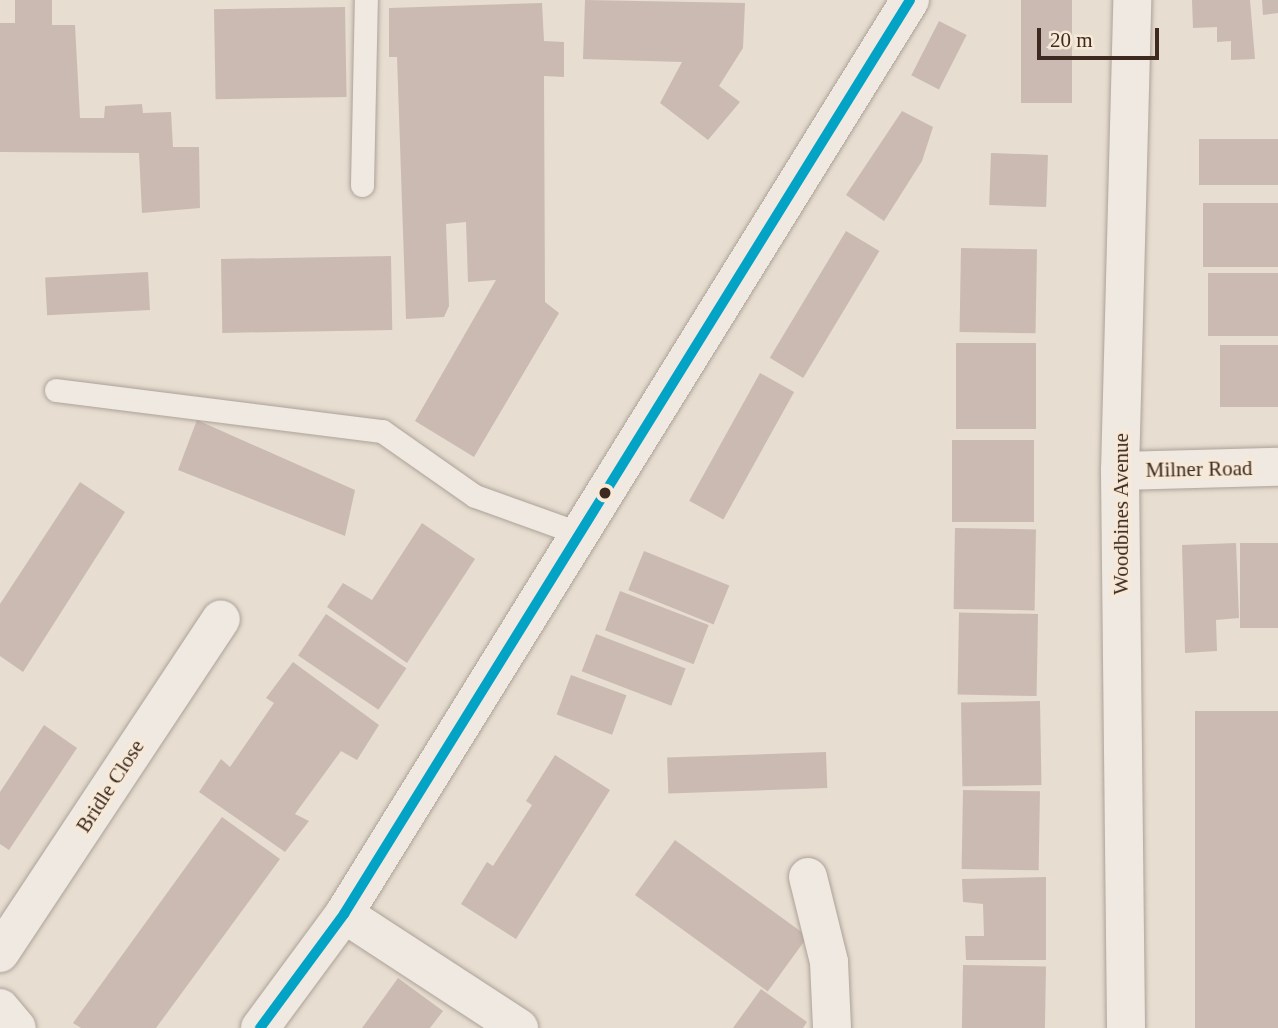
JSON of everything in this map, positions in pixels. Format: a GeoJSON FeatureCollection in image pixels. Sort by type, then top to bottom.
{"type":"FeatureCollection","features":[{"type":"Feature","properties":{"kind":"street"},"geometry":{"type":"LineString","coordinates":[[260,1028],[344,914],[910,0]]}},
{"type":"Feature","properties":{"kind":"street","name":"Woodbines Avenue"},"geometry":{"type":"LineString","coordinates":[[1126,1028],[1119,471],[1132,0]]}},
{"type":"Feature","properties":{"kind":"street","name":"Milner Road"},"geometry":{"type":"LineString","coordinates":[[1119,471],[1278,467]]}},
{"type":"Feature","properties":{"kind":"street","name":"Bridle Close"},"geometry":{"type":"LineString","coordinates":[[0,953],[220,619]]}},
{"type":"Feature","properties":{"kind":"street"},"geometry":{"type":"LineString","coordinates":[[808,877],[829,962],[832,1028]]}},
{"type":"Feature","properties":{"kind":"street"},"geometry":{"type":"LineString","coordinates":[[344,914],[519,1028]]}},
{"type":"Feature","properties":{"kind":"street"},"geometry":{"type":"LineString","coordinates":[[0,1008],[17,1028]]}},
{"type":"Feature","properties":{"kind":"lane"},"geometry":{"type":"LineString","coordinates":[[362,185],[366,0]]}},
{"type":"Feature","properties":{"kind":"lane"},"geometry":{"type":"LineString","coordinates":[[56,390],[382,431],[475,496],[578,533]]}},
{"type":"Feature","properties":{"kind":"building"},"geometry":{"type":"Polygon","coordinates":[[[15,0],[52,0],[52,25],[75,25],[80,118],[104,118],[105,106],[142,104],[143,113],[171,112],[173,147],[199,147],[200,208],[142,213],[139,153],[0,152],[0,23],[15,23],[15,0]]]}},
{"type":"Feature","properties":{"kind":"building"},"geometry":{"type":"Polygon","coordinates":[[[585,0],[745,3],[743,48],[719,86],[740,102],[708,140],[660,103],[682,62],[583,59],[585,0]]]}},
{"type":"Feature","properties":{"kind":"building"},"geometry":{"type":"Polygon","coordinates":[[[1021,0],[1072,0],[1072,103],[1021,103],[1021,0]]]}},
{"type":"Feature","properties":{"kind":"building"},"geometry":{"type":"Polygon","coordinates":[[[1192,0],[1250,0],[1255,59],[1231,60],[1231,41],[1217,42],[1217,27],[1193,28],[1192,0]]]}},
{"type":"Feature","properties":{"kind":"building"},"geometry":{"type":"Polygon","coordinates":[[[1262,0],[1278,0],[1278,13],[1263,15],[1262,0]]]}},
{"type":"Feature","properties":{"kind":"building"},"geometry":{"type":"Polygon","coordinates":[[[542,3],[544,41],[564,42],[564,77],[544,76],[545,302],[559,313],[474,457],[415,421],[496,280],[468,282],[466,222],[446,224],[449,306],[444,317],[406,319],[397,57],[389,57],[389,8],[542,3]]]}},
{"type":"Feature","properties":{"kind":"building"},"geometry":{"type":"Polygon","coordinates":[[[345,7],[347,97],[216,99],[214,9],[345,7]]]}},
{"type":"Feature","properties":{"kind":"building"},"geometry":{"type":"Polygon","coordinates":[[[939,21],[967,35],[939,89],[911,75],[939,21]]]}},
{"type":"Feature","properties":{"kind":"building"},"geometry":{"type":"Polygon","coordinates":[[[902,111],[933,127],[922,161],[884,221],[846,195],[902,111]]]}},
{"type":"Feature","properties":{"kind":"building"},"geometry":{"type":"Polygon","coordinates":[[[1199,139],[1278,139],[1278,185],[1199,185],[1199,139]]]}},
{"type":"Feature","properties":{"kind":"building"},"geometry":{"type":"Polygon","coordinates":[[[991,153],[1048,155],[1046,207],[989,205],[991,153]]]}},
{"type":"Feature","properties":{"kind":"building"},"geometry":{"type":"Polygon","coordinates":[[[1203,203],[1278,203],[1278,267],[1203,267],[1203,203]]]}},
{"type":"Feature","properties":{"kind":"building"},"geometry":{"type":"Polygon","coordinates":[[[846,231],[879,251],[803,378],[770,358],[846,231]]]}},
{"type":"Feature","properties":{"kind":"building"},"geometry":{"type":"Polygon","coordinates":[[[961,248],[1037,249],[1036,333],[960,332],[961,248]]]}},
{"type":"Feature","properties":{"kind":"building"},"geometry":{"type":"Polygon","coordinates":[[[391,256],[392,330],[222,333],[221,259],[391,256]]]}},
{"type":"Feature","properties":{"kind":"building"},"geometry":{"type":"Polygon","coordinates":[[[148,272],[150,310],[47,315],[45,277],[148,272]]]}},
{"type":"Feature","properties":{"kind":"building"},"geometry":{"type":"Polygon","coordinates":[[[1208,273],[1278,273],[1278,336],[1208,336],[1208,273]]]}},
{"type":"Feature","properties":{"kind":"building"},"geometry":{"type":"Polygon","coordinates":[[[956,343],[1036,343],[1036,429],[956,429],[956,343]]]}},
{"type":"Feature","properties":{"kind":"building"},"geometry":{"type":"Polygon","coordinates":[[[1220,345],[1278,345],[1278,407],[1220,407],[1220,345]]]}},
{"type":"Feature","properties":{"kind":"building"},"geometry":{"type":"Polygon","coordinates":[[[760,373],[794,392],[723,520],[689,501],[760,373]]]}},
{"type":"Feature","properties":{"kind":"building"},"geometry":{"type":"Polygon","coordinates":[[[197,420],[355,490],[345,536],[178,470],[197,420]]]}},
{"type":"Feature","properties":{"kind":"building"},"geometry":{"type":"Polygon","coordinates":[[[952,440],[1034,440],[1034,522],[952,522],[952,440]]]}},
{"type":"Feature","properties":{"kind":"building"},"geometry":{"type":"Polygon","coordinates":[[[80,482],[125,512],[23,672],[0,656],[0,604],[80,482]]]}},
{"type":"Feature","properties":{"kind":"building"},"geometry":{"type":"Polygon","coordinates":[[[422,523],[475,559],[407,663],[327,607],[343,583],[372,600],[422,523]]]}},
{"type":"Feature","properties":{"kind":"building"},"geometry":{"type":"Polygon","coordinates":[[[955,528],[1036,529],[1035,610],[954,609],[955,528]]]}},
{"type":"Feature","properties":{"kind":"building"},"geometry":{"type":"Polygon","coordinates":[[[1236,543],[1239,618],[1216,620],[1217,651],[1185,653],[1182,545],[1236,543]]]}},
{"type":"Feature","properties":{"kind":"building"},"geometry":{"type":"Polygon","coordinates":[[[1240,543],[1278,543],[1278,628],[1240,628],[1240,543]]]}},
{"type":"Feature","properties":{"kind":"building"},"geometry":{"type":"Polygon","coordinates":[[[644,551],[729,585],[714,624],[628,590],[644,551]]]}},
{"type":"Feature","properties":{"kind":"building"},"geometry":{"type":"Polygon","coordinates":[[[620,591],[709,625],[694,664],[605,630],[620,591]]]}},
{"type":"Feature","properties":{"kind":"building"},"geometry":{"type":"Polygon","coordinates":[[[959,613],[1038,614],[1037,696],[958,695],[959,613]]]}},
{"type":"Feature","properties":{"kind":"building"},"geometry":{"type":"Polygon","coordinates":[[[326,614],[406,668],[378,710],[298,655],[326,614]]]}},
{"type":"Feature","properties":{"kind":"building"},"geometry":{"type":"Polygon","coordinates":[[[596,634],[686,668],[671,706],[582,671],[596,634]]]}},
{"type":"Feature","properties":{"kind":"building"},"geometry":{"type":"Polygon","coordinates":[[[293,662],[379,725],[357,760],[341,751],[295,814],[309,821],[285,852],[199,792],[221,759],[230,767],[274,703],[266,698],[293,662]]]}},
{"type":"Feature","properties":{"kind":"building"},"geometry":{"type":"Polygon","coordinates":[[[571,675],[626,695],[612,735],[557,714],[571,675]]]}},
{"type":"Feature","properties":{"kind":"building"},"geometry":{"type":"Polygon","coordinates":[[[1040,701],[1041,785],[962,786],[961,702],[1040,701]]]}},
{"type":"Feature","properties":{"kind":"building"},"geometry":{"type":"Polygon","coordinates":[[[1195,711],[1278,711],[1278,1028],[1195,1028],[1195,711]]]}},
{"type":"Feature","properties":{"kind":"building"},"geometry":{"type":"Polygon","coordinates":[[[44,725],[77,748],[9,850],[0,844],[0,792],[44,725]]]}},
{"type":"Feature","properties":{"kind":"building"},"geometry":{"type":"Polygon","coordinates":[[[826,752],[827,788],[668,794],[667,758],[826,752]]]}},
{"type":"Feature","properties":{"kind":"building"},"geometry":{"type":"Polygon","coordinates":[[[555,755],[610,790],[516,939],[461,904],[487,862],[493,866],[532,805],[526,801],[555,755]]]}},
{"type":"Feature","properties":{"kind":"building"},"geometry":{"type":"Polygon","coordinates":[[[963,790],[1040,791],[1039,870],[962,869],[963,790]]]}},
{"type":"Feature","properties":{"kind":"building"},"geometry":{"type":"Polygon","coordinates":[[[222,817],[280,859],[156,1028],[81,1028],[73,1023],[222,817]]]}},
{"type":"Feature","properties":{"kind":"building"},"geometry":{"type":"Polygon","coordinates":[[[675,840],[808,936],[768,991],[635,895],[675,840]]]}},
{"type":"Feature","properties":{"kind":"building"},"geometry":{"type":"Polygon","coordinates":[[[1046,877],[1046,960],[966,960],[965,936],[984,936],[983,904],[963,902],[962,879],[1046,877]]]}},
{"type":"Feature","properties":{"kind":"building"},"geometry":{"type":"Polygon","coordinates":[[[963,965],[1046,966],[1045,1028],[962,1028],[963,965]]]}},
{"type":"Feature","properties":{"kind":"building"},"geometry":{"type":"Polygon","coordinates":[[[398,978],[443,1011],[430,1028],[362,1028],[398,978]]]}},
{"type":"Feature","properties":{"kind":"building"},"geometry":{"type":"Polygon","coordinates":[[[761,989],[807,1022],[803,1028],[733,1028],[761,989]]]}},
{"type":"Feature","properties":{"kind":"transit line"},"geometry":{"type":"LineString","coordinates":[[260,1028],[344,914],[910,0]]}}]}
